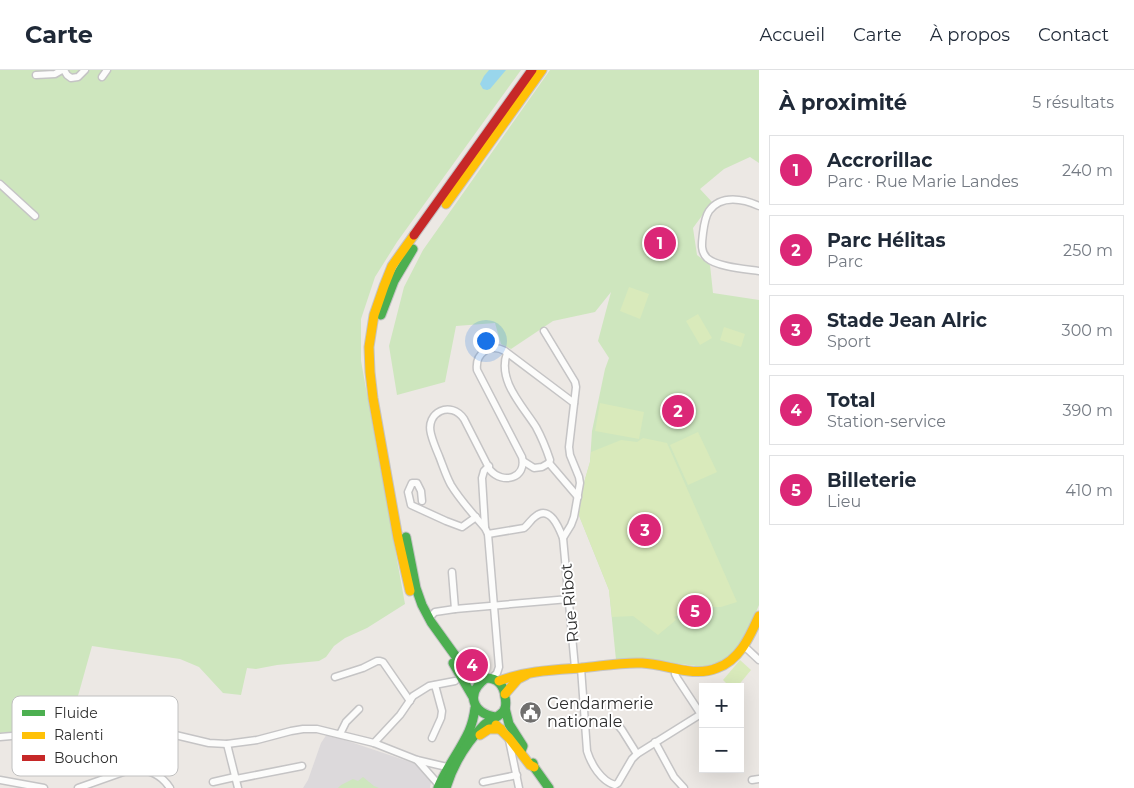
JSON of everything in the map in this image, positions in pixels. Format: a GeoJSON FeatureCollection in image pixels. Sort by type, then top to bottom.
{"type":"FeatureCollection","features":[{"type":"Feature","properties":{"kind":"main road"},"geometry":{"type":"LineString","coordinates":[[441,787],[447,767],[472,726],[475,708],[473,697],[454,664],[424,622],[410,591],[371,381],[369,347],[377,302],[392,266],[532,70]]}},
{"type":"Feature","properties":{"kind":"main road"},"geometry":{"type":"LineString","coordinates":[[542,70],[413,249],[395,279],[384,304],[378,332],[377,364],[414,583],[423,607],[467,672],[492,679],[504,687],[506,718],[509,727],[530,765],[534,767],[549,788]]}},
{"type":"Feature","properties":{"kind":"main road"},"geometry":{"type":"LineString","coordinates":[[473,697],[475,687],[482,680],[516,674],[643,663],[700,671],[717,668],[731,660],[741,651],[759,616]]}},
{"type":"Feature","properties":{"kind":"main road"},"geometry":{"type":"LineString","coordinates":[[505,694],[518,679],[533,672]]}},
{"type":"Feature","properties":{"kind":"main road"},"geometry":{"type":"LineString","coordinates":[[475,708],[490,718],[522,750]]}},
{"type":"Feature","properties":{"kind":"main road"},"geometry":{"type":"LineString","coordinates":[[441,787],[449,779],[477,733],[490,718],[499,714],[505,708]]}},
{"type":"Feature","properties":{"kind":"main road"},"geometry":{"type":"LineString","coordinates":[[469,744],[486,730],[501,729]]}},
{"type":"Feature","properties":{"kind":"street"},"geometry":{"type":"LineString","coordinates":[[36,75],[55,74],[63,70],[72,78],[85,70]]}},
{"type":"Feature","properties":{"kind":"street"},"geometry":{"type":"LineString","coordinates":[[102,77],[107,70]]}},
{"type":"Feature","properties":{"kind":"street"},"geometry":{"type":"LineString","coordinates":[[0,184],[35,216]]}},
{"type":"Feature","properties":{"kind":"street"},"geometry":{"type":"LineString","coordinates":[[759,206],[736,199],[725,200],[716,204],[705,219],[701,245],[702,252],[712,262],[759,271]]}},
{"type":"Feature","properties":{"kind":"street"},"geometry":{"type":"LineString","coordinates":[[544,331],[575,382],[576,391],[569,447],[570,455],[579,477],[578,497],[574,518],[564,538]]}},
{"type":"Feature","properties":{"kind":"street"},"geometry":{"type":"LineString","coordinates":[[486,531],[447,478],[431,434],[430,424],[435,415],[449,409],[462,415],[494,474],[498,477],[507,478],[516,475],[523,461],[477,370],[478,358],[484,351],[496,348],[508,353],[574,403]]}},
{"type":"Feature","properties":{"kind":"street"},"geometry":{"type":"LineString","coordinates":[[508,353],[505,363],[506,374],[517,399],[536,426],[550,460],[549,463],[578,497]]}},
{"type":"Feature","properties":{"kind":"street"},"geometry":{"type":"LineString","coordinates":[[523,461],[534,468],[542,467],[549,463]]}},
{"type":"Feature","properties":{"kind":"street"},"geometry":{"type":"LineString","coordinates":[[489,466],[484,471],[482,478],[500,667],[492,679]]}},
{"type":"Feature","properties":{"kind":"street"},"geometry":{"type":"LineString","coordinates":[[422,501],[421,491],[417,483],[412,483],[408,492],[411,505],[462,527],[476,517]]}},
{"type":"Feature","properties":{"kind":"street"},"geometry":{"type":"LineString","coordinates":[[486,531],[524,528],[535,516],[542,514],[554,519],[564,538]]}},
{"type":"Feature","properties":{"kind":"street","name":"Rue Ribot"},"geometry":{"type":"LineString","coordinates":[[564,538],[569,599],[590,759],[595,768],[609,783],[615,785],[637,754]]}},
{"type":"Feature","properties":{"kind":"street"},"geometry":{"type":"LineString","coordinates":[[452,572],[455,609]]}},
{"type":"Feature","properties":{"kind":"street"},"geometry":{"type":"LineString","coordinates":[[429,618],[436,612],[455,609],[569,599]]}},
{"type":"Feature","properties":{"kind":"street"},"geometry":{"type":"LineString","coordinates":[[744,646],[759,660]]}},
{"type":"Feature","properties":{"kind":"street"},"geometry":{"type":"LineString","coordinates":[[335,677],[380,661],[383,662],[410,701]]}},
{"type":"Feature","properties":{"kind":"street"},"geometry":{"type":"LineString","coordinates":[[676,668],[677,678],[699,711]]}},
{"type":"Feature","properties":{"kind":"street"},"geometry":{"type":"LineString","coordinates":[[374,743],[400,715],[414,696],[436,684],[455,682]]}},
{"type":"Feature","properties":{"kind":"street"},"geometry":{"type":"LineString","coordinates":[[432,738],[442,711],[436,684]]}},
{"type":"Feature","properties":{"kind":"street"},"geometry":{"type":"LineString","coordinates":[[340,734],[346,722],[359,709]]}},
{"type":"Feature","properties":{"kind":"street"},"geometry":{"type":"LineString","coordinates":[[616,724],[637,754],[699,717]]}},
{"type":"Feature","properties":{"kind":"street"},"geometry":{"type":"LineString","coordinates":[[178,736],[209,743],[226,744],[257,740],[303,729],[317,729],[374,743],[417,760],[447,767]]}},
{"type":"Feature","properties":{"kind":"street"},"geometry":{"type":"LineString","coordinates":[[509,738],[519,788]]}},
{"type":"Feature","properties":{"kind":"street"},"geometry":{"type":"LineString","coordinates":[[655,742],[674,777],[684,788]]}},
{"type":"Feature","properties":{"kind":"street"},"geometry":{"type":"LineString","coordinates":[[226,744],[238,788]]}},
{"type":"Feature","properties":{"kind":"street"},"geometry":{"type":"LineString","coordinates":[[515,765],[522,750]]}},
{"type":"Feature","properties":{"kind":"street"},"geometry":{"type":"LineString","coordinates":[[417,760],[441,787]]}},
{"type":"Feature","properties":{"kind":"street"},"geometry":{"type":"LineString","coordinates":[[212,782],[302,766]]}},
{"type":"Feature","properties":{"kind":"street"},"geometry":{"type":"LineString","coordinates":[[483,782],[517,775]]}},
{"type":"Feature","properties":{"kind":"street"},"geometry":{"type":"LineString","coordinates":[[78,788],[112,776]]}},
{"type":"Feature","properties":{"kind":"street"},"geometry":{"type":"LineString","coordinates":[[158,776],[170,788]]}},
{"type":"Feature","properties":{"kind":"street"},"geometry":{"type":"LineString","coordinates":[[0,780],[44,788]]}},
{"type":"Feature","properties":{"kind":"shaded area"},"geometry":{"type":"Polygon","coordinates":[[[327,734],[416,764],[431,782],[430,788],[303,788],[308,780],[321,743],[327,734]]]}},
{"type":"Feature","properties":{"kind":"green space"},"geometry":{"type":"Polygon","coordinates":[[[0,70],[521,70],[397,242],[375,277],[361,319],[361,361],[405,604],[367,628],[345,638],[334,646],[326,657],[319,661],[256,669],[247,668],[241,695],[223,693],[199,667],[180,659],[92,646],[78,696],[12,696],[12,732],[0,733],[0,70]]]}},
{"type":"Feature","properties":{"kind":"green space"},"geometry":{"type":"Polygon","coordinates":[[[550,70],[759,70],[759,163],[750,157],[724,169],[700,189],[712,202],[693,228],[697,255],[710,265],[713,293],[759,300],[759,605],[747,633],[736,651],[723,661],[704,667],[633,658],[616,660],[609,590],[578,513],[590,462],[592,431],[609,358],[598,341],[611,292],[595,312],[553,321],[511,349],[501,344],[495,323],[456,326],[445,382],[397,395],[389,346],[404,287],[423,250],[550,70]]]}},
{"type":"Feature","properties":{"kind":"green space"},"geometry":{"type":"Polygon","coordinates":[[[629,287],[649,294],[640,319],[620,311],[629,287]]]}},
{"type":"Feature","properties":{"kind":"green space"},"geometry":{"type":"Polygon","coordinates":[[[698,314],[712,338],[700,345],[686,321],[698,314]]]}},
{"type":"Feature","properties":{"kind":"green space"},"geometry":{"type":"Polygon","coordinates":[[[724,327],[745,334],[741,347],[720,340],[724,327]]]}},
{"type":"Feature","properties":{"kind":"green space"},"geometry":{"type":"Polygon","coordinates":[[[600,403],[644,412],[639,439],[595,431],[600,403]]]}},
{"type":"Feature","properties":{"kind":"green space"},"geometry":{"type":"Polygon","coordinates":[[[698,432],[717,472],[688,485],[670,445],[698,432]]]}},
{"type":"Feature","properties":{"kind":"green space"},"geometry":{"type":"Polygon","coordinates":[[[643,438],[667,443],[737,602],[721,607],[709,607],[685,612],[674,617],[676,620],[658,635],[633,616],[612,617],[609,590],[578,513],[591,452],[621,440],[637,442],[643,438]]]}},
{"type":"Feature","properties":{"kind":"green space"},"geometry":{"type":"Polygon","coordinates":[[[740,660],[751,670],[740,683],[726,683],[723,680],[740,660]]]}},
{"type":"Feature","properties":{"kind":"green space"},"geometry":{"type":"Polygon","coordinates":[[[363,777],[379,788],[338,788],[353,779],[358,781],[363,777]]]}},
{"type":"Feature","properties":{"kind":"water"},"geometry":{"type":"Polygon","coordinates":[[[489,70],[506,70],[487,90],[483,89],[480,84],[489,70]]]}},
{"type":"Feature","properties":{"kind":"traffic: fast"},"geometry":{"type":"LineString","coordinates":[[381,315],[394,281],[413,249]]}},
{"type":"Feature","properties":{"kind":"traffic: fast"},"geometry":{"type":"LineString","coordinates":[[406,537],[416,588],[431,622],[467,672],[486,678]]}},
{"type":"Feature","properties":{"kind":"traffic: fast"},"geometry":{"type":"LineString","coordinates":[[453,663],[473,697]]}},
{"type":"Feature","properties":{"kind":"traffic: fast"},"geometry":{"type":"LineString","coordinates":[[446,788],[461,754],[472,739],[484,725],[501,714],[505,709],[506,700],[502,686],[494,679],[486,678],[476,690],[474,701],[481,711],[495,717]]}},
{"type":"Feature","properties":{"kind":"traffic: fast"},"geometry":{"type":"LineString","coordinates":[[438,788],[469,731],[475,708]]}},
{"type":"Feature","properties":{"kind":"traffic: fast"},"geometry":{"type":"LineString","coordinates":[[505,708],[509,724],[523,746],[521,751]]}},
{"type":"Feature","properties":{"kind":"traffic: fast"},"geometry":{"type":"LineString","coordinates":[[533,763],[549,788]]}},
{"type":"Feature","properties":{"kind":"traffic: slow"},"geometry":{"type":"LineString","coordinates":[[446,204],[542,70]]}},
{"type":"Feature","properties":{"kind":"traffic: slow"},"geometry":{"type":"LineString","coordinates":[[410,591],[398,538],[373,398],[369,347],[374,315],[392,266],[414,235]]}},
{"type":"Feature","properties":{"kind":"traffic: slow"},"geometry":{"type":"LineString","coordinates":[[499,681],[519,675],[540,672],[627,663],[651,664],[699,672],[708,671],[725,664],[738,653],[748,639],[759,616]]}},
{"type":"Feature","properties":{"kind":"traffic: slow"},"geometry":{"type":"LineString","coordinates":[[505,694],[518,679],[526,675]]}},
{"type":"Feature","properties":{"kind":"traffic: slow"},"geometry":{"type":"LineString","coordinates":[[496,725],[530,765],[534,767]]}},
{"type":"Feature","properties":{"kind":"traffic: slow"},"geometry":{"type":"LineString","coordinates":[[480,735],[489,729],[501,729]]}},
{"type":"Feature","properties":{"kind":"traffic: jam"},"geometry":{"type":"LineString","coordinates":[[414,235],[532,70]]}},
{"type":"Feature","properties":{"kind":"place","name":"Accrorillac"},"geometry":{"type":"Point","coordinates":[660,243]}},
{"type":"Feature","properties":{"kind":"place","name":"Parc Hélitas"},"geometry":{"type":"Point","coordinates":[678,411]}},
{"type":"Feature","properties":{"kind":"place","name":"Stade Jean Alric"},"geometry":{"type":"Point","coordinates":[645,530]}},
{"type":"Feature","properties":{"kind":"place","name":"Billeterie"},"geometry":{"type":"Point","coordinates":[695,611]}},
{"type":"Feature","properties":{"kind":"place","name":"Total"},"geometry":{"type":"Point","coordinates":[472,665]}},
{"type":"Feature","properties":{"kind":"place","name":"Gendarmerie nationale"},"geometry":{"type":"Point","coordinates":[531,712]}}]}
